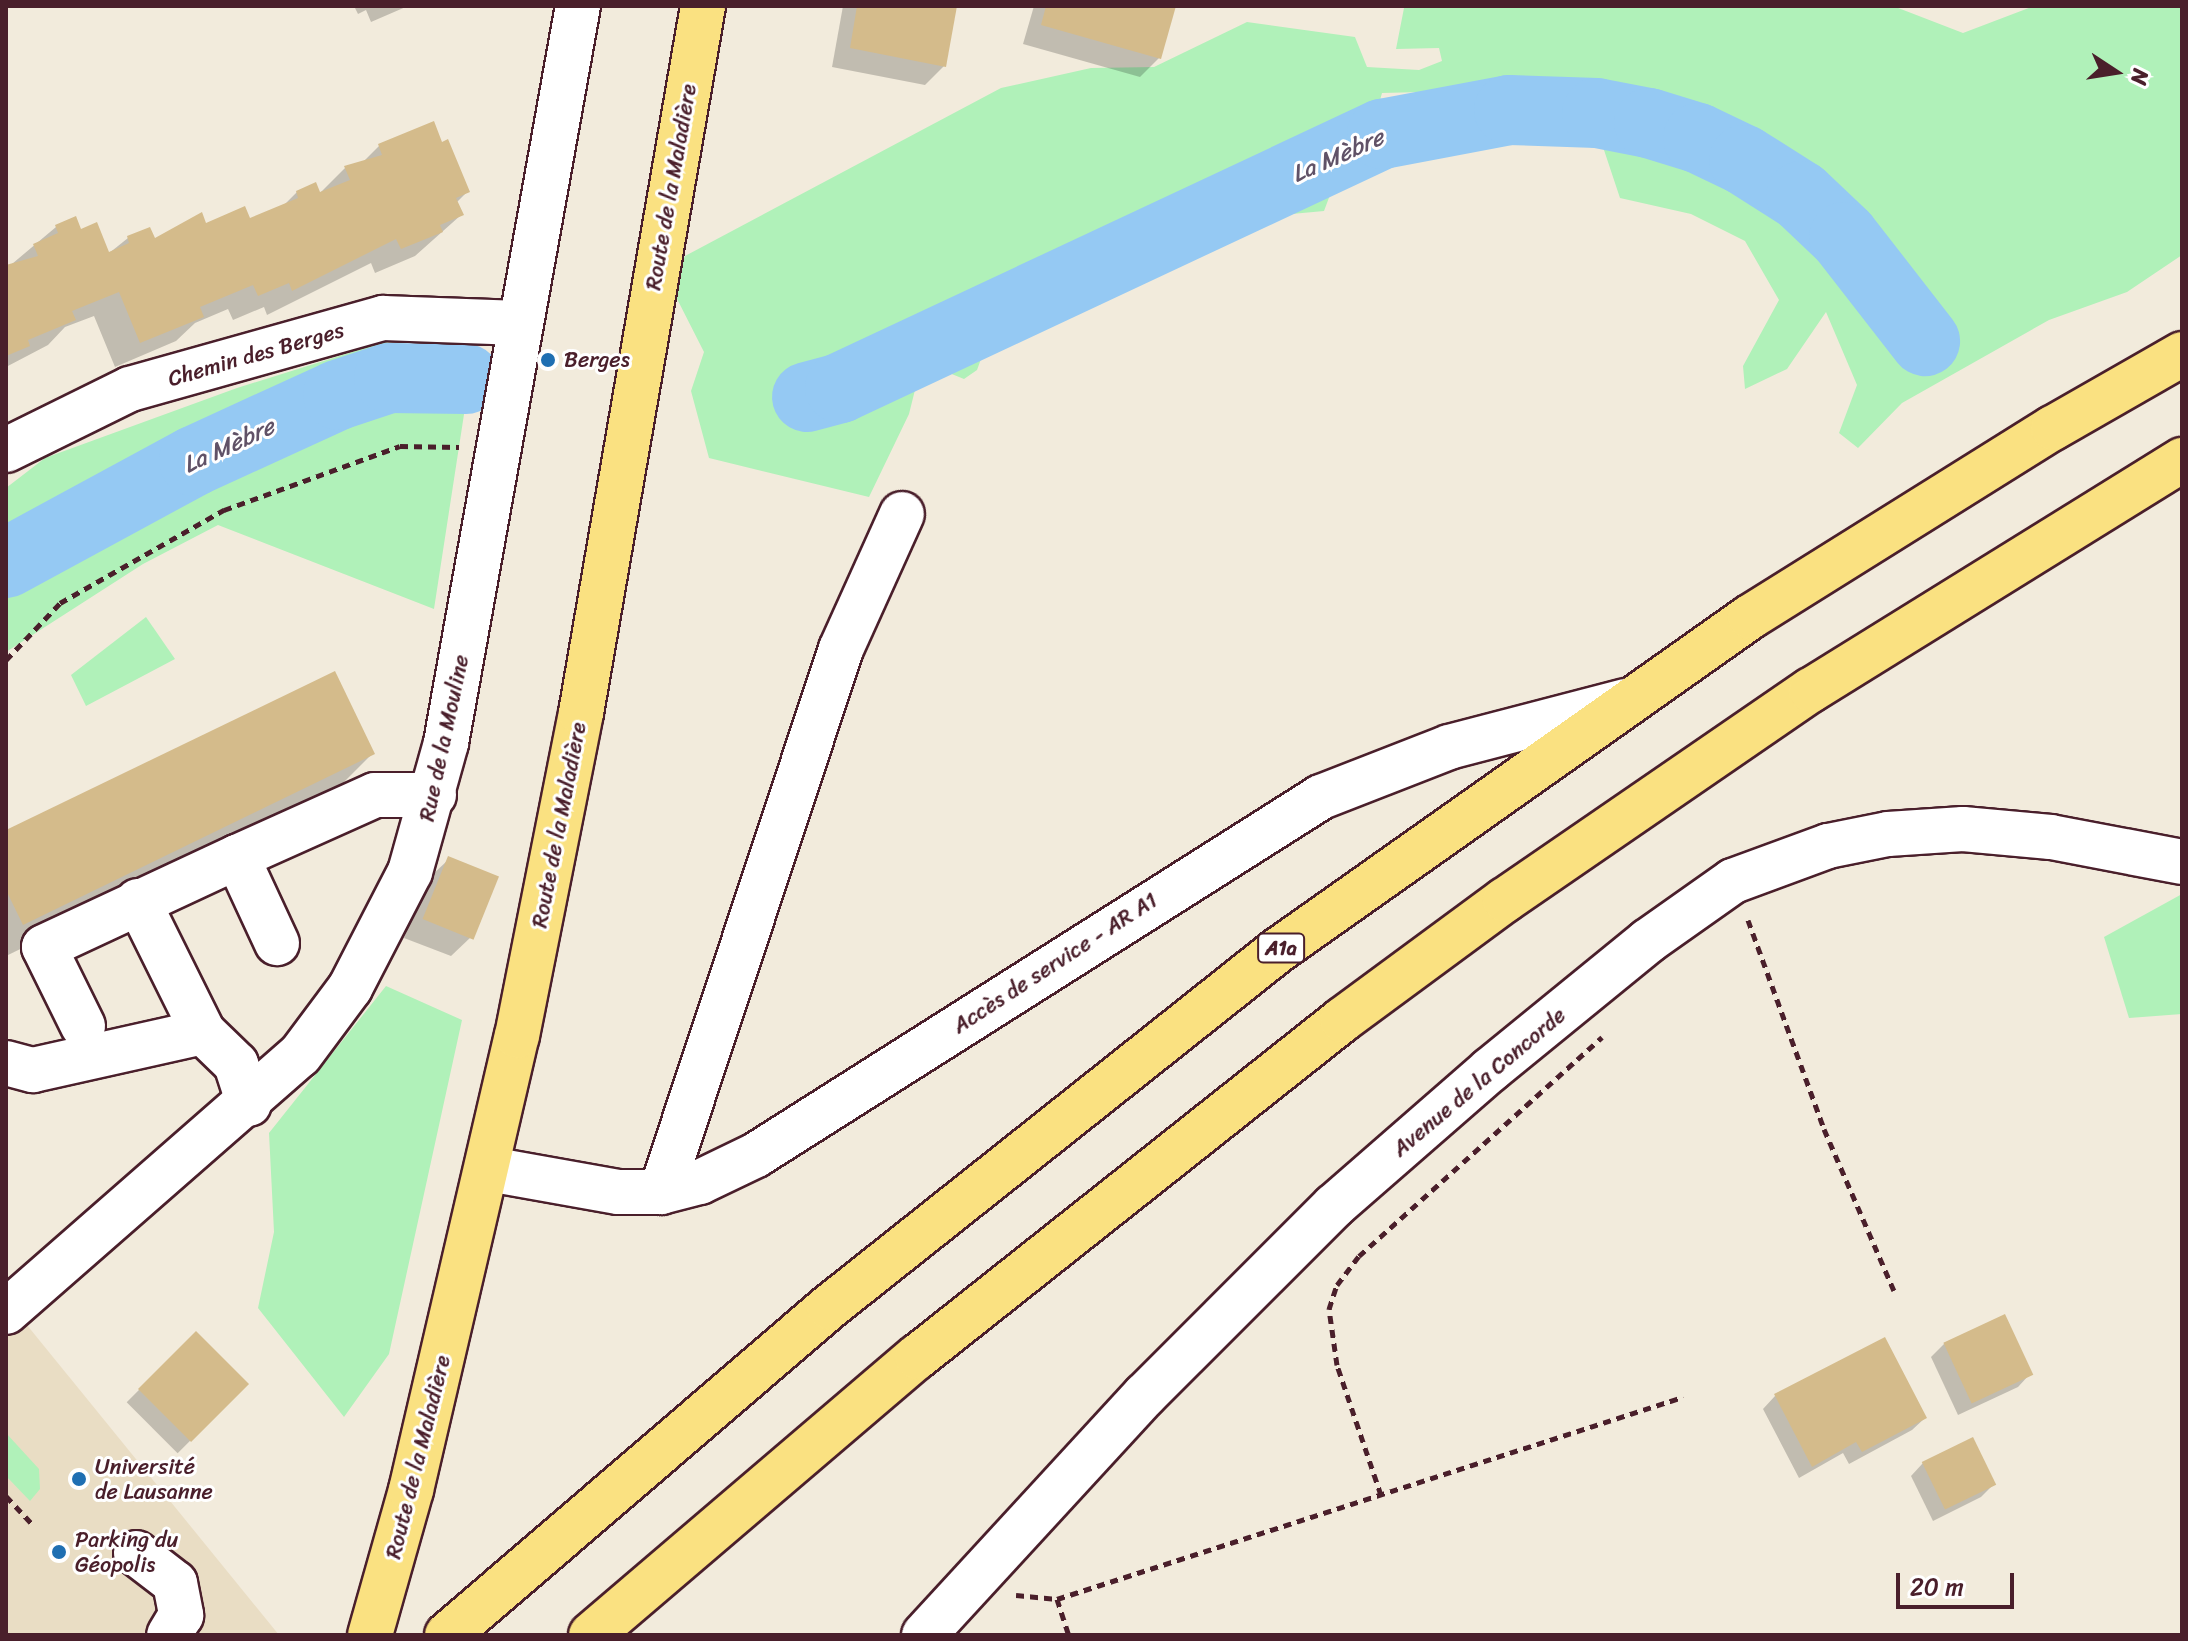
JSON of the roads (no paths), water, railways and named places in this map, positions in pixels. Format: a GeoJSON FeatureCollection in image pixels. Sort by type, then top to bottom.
{"type":"FeatureCollection","features":[{"type":"Feature","properties":{"kind":"main road","name":"Route de la Maladière"},"geometry":{"type":"LineString","coordinates":[[370,1635],[411,1490],[489,1169],[581,713],[703,6]]}},
{"type":"Feature","properties":{"kind":"main road","name":"A1a"},"geometry":{"type":"LineString","coordinates":[[447,1635],[829,1307],[1139,1056],[1625,701],[1882,532],[2182,354]]}},
{"type":"Feature","properties":{"kind":"main road"},"geometry":{"type":"LineString","coordinates":[[591,1635],[1046,1251],[1380,992],[1811,690],[2182,460]]}},
{"type":"Feature","properties":{"kind":"street","name":"Rue de la Mouline"},"geometry":{"type":"LineString","coordinates":[[6,1312],[249,1104],[300,1055],[350,988],[410,872],[434,795],[500,447],[578,6]]}},
{"type":"Feature","properties":{"kind":"street","name":"Chemin des Berges"},"geometry":{"type":"LineString","coordinates":[[6,450],[130,389],[383,318],[520,323]]}},
{"type":"Feature","properties":{"kind":"street"},"geometry":{"type":"LineString","coordinates":[[661,1192],[841,649],[902,514]]}},
{"type":"Feature","properties":{"kind":"street","name":"Accès de service - AR A1"},"geometry":{"type":"LineString","coordinates":[[489,1169],[588,1188],[661,1192],[700,1182],[756,1155],[1321,797],[1449,747],[1625,701]]}},
{"type":"Feature","properties":{"kind":"street"},"geometry":{"type":"LineString","coordinates":[[83,1026],[44,947],[138,901],[375,795],[434,795]]}},
{"type":"Feature","properties":{"kind":"street","name":"Avenue de la Concorde"},"geometry":{"type":"LineString","coordinates":[[924,1635],[1145,1395],[1334,1206],[1551,1020],[1733,881],[1828,846],[1888,834],[1963,829],[2051,837],[2182,862]]}},
{"type":"Feature","properties":{"kind":"street"},"geometry":{"type":"LineString","coordinates":[[237,857],[277,943]]}},
{"type":"Feature","properties":{"kind":"street"},"geometry":{"type":"LineString","coordinates":[[138,901],[203,1032],[236,1064],[249,1104]]}},
{"type":"Feature","properties":{"kind":"street"},"geometry":{"type":"LineString","coordinates":[[6,1063],[33,1070],[203,1032]]}},
{"type":"Feature","properties":{"kind":"street"},"geometry":{"type":"LineString","coordinates":[[136,1553],[175,1583],[181,1615],[169,1635]]}},
{"type":"Feature","properties":{"kind":"waterway","name":"La Mèbre"},"geometry":{"type":"LineString","coordinates":[[807,397],[840,388],[1382,134],[1509,110],[1597,113],[1649,123],[1698,138],[1744,160],[1801,196],[1844,237],[1925,341]]}},
{"type":"Feature","properties":{"kind":"waterway","name":"La Mèbre"},"geometry":{"type":"LineString","coordinates":[[6,563],[194,461],[338,395],[389,378],[466,379]]}},
{"type":"Feature","properties":{"kind":"place","name":"Berges"},"geometry":{"type":"Point","coordinates":[548,360]}},
{"type":"Feature","properties":{"kind":"place","name":"Université de Lausanne"},"geometry":{"type":"Point","coordinates":[79,1479]}},
{"type":"Feature","properties":{"kind":"place","name":"Parking du Géopolis"},"geometry":{"type":"Point","coordinates":[59,1552]}}]}
